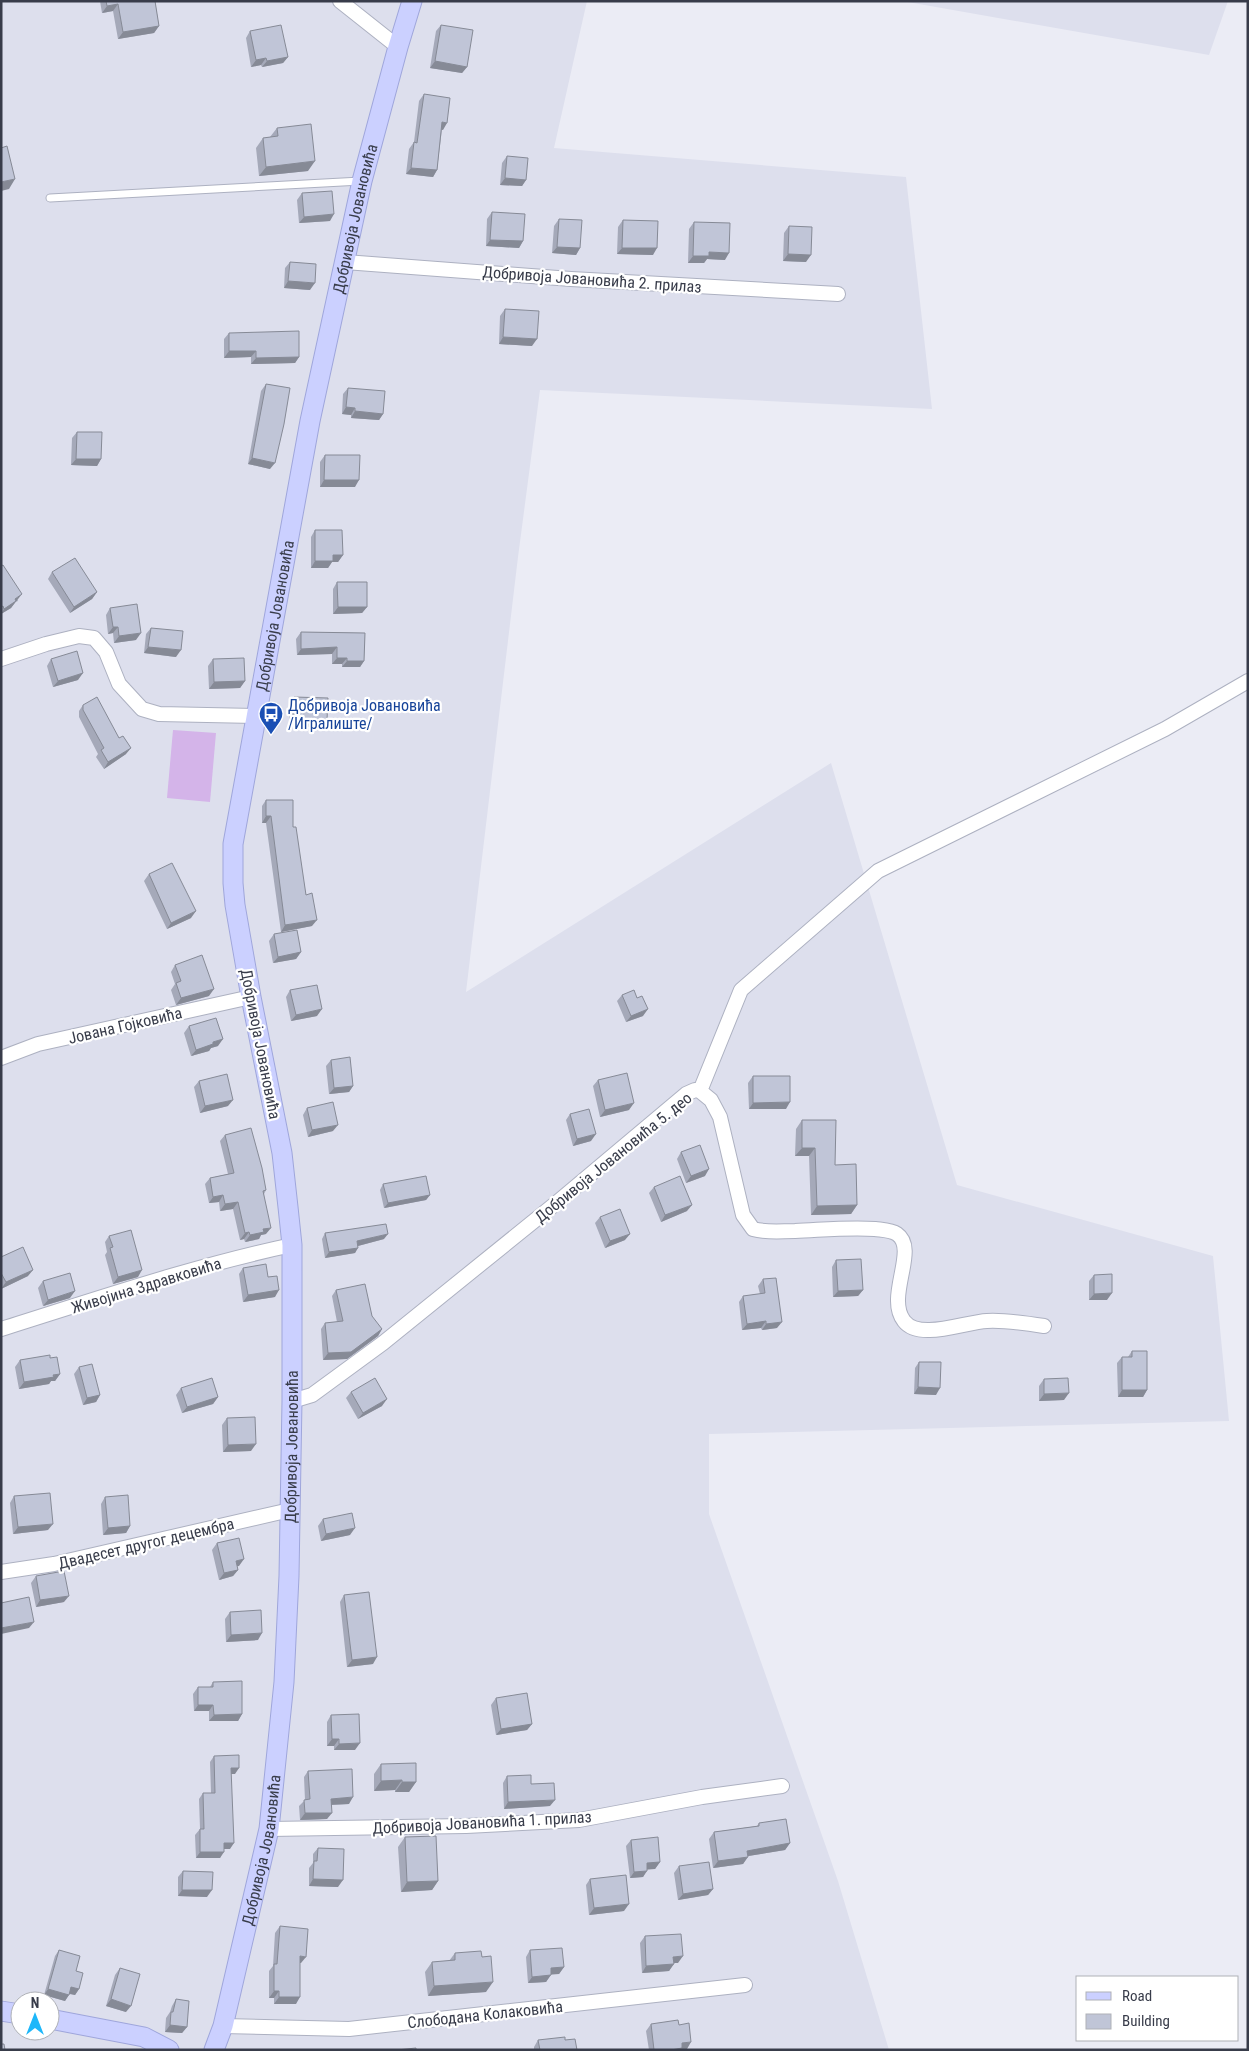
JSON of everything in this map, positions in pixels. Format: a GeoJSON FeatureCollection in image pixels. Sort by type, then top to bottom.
{"type":"FeatureCollection","features":[{"type":"Feature","properties":{"kind":"street"},"geometry":{"type":"LineString","coordinates":[[340,1],[398,47]]}},
{"type":"Feature","properties":{"kind":"street","name":"Добривоја Јовановића"},"geometry":{"type":"LineString","coordinates":[[214,2050],[223,2026],[269,1829],[284,1682],[292,1400],[292,1245],[282,1152],[235,905],[232,862],[240,800],[310,421],[362,181],[412,1]]}},
{"type":"Feature","properties":{"kind":"street","name":"Добривоја Јовановића 2. прилаз"},"geometry":{"type":"LineString","coordinates":[[345,262],[571,279],[838,294]]}},
{"type":"Feature","properties":{"kind":"street"},"geometry":{"type":"LineString","coordinates":[[1,659],[46,644],[79,636],[94,638],[106,652],[119,684],[142,709],[159,714],[255,716]]}},
{"type":"Feature","properties":{"kind":"street"},"geometry":{"type":"LineString","coordinates":[[700,1091],[741,990],[878,871],[1165,729],[1248,681]]}},
{"type":"Feature","properties":{"kind":"street","name":"Јована Гојковића"},"geometry":{"type":"LineString","coordinates":[[1,1058],[38,1044],[251,997]]}},
{"type":"Feature","properties":{"kind":"street","name":"Добривоја Јовановића 5. део"},"geometry":{"type":"LineString","coordinates":[[292,1400],[312,1395],[320,1390],[383,1343],[691,1091],[700,1091],[711,1100],[720,1117],[743,1215],[753,1229],[770,1232],[867,1229],[888,1230],[897,1234],[903,1240],[905,1249],[897,1295],[898,1311],[904,1321],[912,1328],[922,1331],[987,1321],[1016,1322],[1044,1326]]}},
{"type":"Feature","properties":{"kind":"street","name":"Живојина Здравковића"},"geometry":{"type":"LineString","coordinates":[[1,1329],[189,1270],[248,1254],[292,1245]]}},
{"type":"Feature","properties":{"kind":"street","name":"Двадесет другог децембра"},"geometry":{"type":"LineString","coordinates":[[1,1572],[54,1564],[290,1510]]}},
{"type":"Feature","properties":{"kind":"street","name":"Добривоја Јовановића 1. прилаз"},"geometry":{"type":"LineString","coordinates":[[269,1829],[466,1826],[578,1820],[702,1797],[782,1786]]}},
{"type":"Feature","properties":{"kind":"street","name":"Слободана Колаковића"},"geometry":{"type":"LineString","coordinates":[[223,2026],[349,2029],[745,1985]]}},
{"type":"Feature","properties":{"kind":"street"},"geometry":{"type":"LineString","coordinates":[[60,2022],[144,2037],[169,2050]]}},
{"type":"Feature","properties":{"kind":"lane"},"geometry":{"type":"LineString","coordinates":[[50,198],[362,181]]}},
{"type":"Feature","properties":{"kind":"shaded area"},"geometry":{"type":"Polygon","coordinates":[[[1,1],[587,1],[554,148],[906,177],[932,409],[540,390],[466,992],[831,763],[957,1185],[1213,1256],[1229,1421],[709,1434],[709,1514],[838,1881],[889,2050],[1,2050],[1,1]]]}},
{"type":"Feature","properties":{"kind":"shaded area"},"geometry":{"type":"Polygon","coordinates":[[[902,1],[1228,1],[1209,55],[902,1]]]}},
{"type":"Feature","properties":{"kind":"shaded area"},"geometry":{"type":"Polygon","coordinates":[[[173,730],[216,733],[210,802],[167,798],[173,730]]]}},
{"type":"Feature","properties":{"kind":"building"},"geometry":{"type":"Polygon","coordinates":[[[106,1],[155,1],[159,26],[123,32],[118,4],[107,6],[106,1]]]}},
{"type":"Feature","properties":{"kind":"building"},"geometry":{"type":"Polygon","coordinates":[[[281,25],[288,57],[267,61],[266,58],[256,60],[250,31],[281,25]]]}},
{"type":"Feature","properties":{"kind":"building"},"geometry":{"type":"Polygon","coordinates":[[[441,25],[473,30],[467,67],[435,61],[441,25]]]}},
{"type":"Feature","properties":{"kind":"building"},"geometry":{"type":"Polygon","coordinates":[[[424,94],[450,98],[447,123],[442,122],[437,170],[411,168],[414,142],[417,143],[424,94]]]}},
{"type":"Feature","properties":{"kind":"building"},"geometry":{"type":"Polygon","coordinates":[[[311,124],[315,161],[266,167],[263,138],[278,136],[277,128],[311,124]]]}},
{"type":"Feature","properties":{"kind":"building"},"geometry":{"type":"Polygon","coordinates":[[[7,146],[15,179],[1,182],[1,148],[7,146]]]}},
{"type":"Feature","properties":{"kind":"building"},"geometry":{"type":"Polygon","coordinates":[[[507,156],[528,158],[526,180],[505,178],[507,156]]]}},
{"type":"Feature","properties":{"kind":"building"},"geometry":{"type":"Polygon","coordinates":[[[332,191],[334,214],[304,217],[302,193],[332,191]]]}},
{"type":"Feature","properties":{"kind":"building"},"geometry":{"type":"Polygon","coordinates":[[[492,212],[525,214],[523,241],[490,240],[492,212]]]}},
{"type":"Feature","properties":{"kind":"building"},"geometry":{"type":"Polygon","coordinates":[[[559,219],[582,220],[580,248],[557,247],[559,219]]]}},
{"type":"Feature","properties":{"kind":"building"},"geometry":{"type":"Polygon","coordinates":[[[623,220],[658,221],[657,248],[622,248],[623,220]]]}},
{"type":"Feature","properties":{"kind":"building"},"geometry":{"type":"Polygon","coordinates":[[[694,222],[730,223],[729,253],[709,252],[709,256],[693,256],[694,222]]]}},
{"type":"Feature","properties":{"kind":"building"},"geometry":{"type":"Polygon","coordinates":[[[789,226],[812,227],[811,255],[788,254],[789,226]]]}},
{"type":"Feature","properties":{"kind":"building"},"geometry":{"type":"Polygon","coordinates":[[[290,262],[316,264],[315,283],[288,281],[290,262]]]}},
{"type":"Feature","properties":{"kind":"building"},"geometry":{"type":"Polygon","coordinates":[[[505,309],[539,311],[537,339],[503,337],[505,309]]]}},
{"type":"Feature","properties":{"kind":"building"},"geometry":{"type":"Polygon","coordinates":[[[299,331],[299,357],[256,358],[256,351],[229,351],[229,333],[299,331]]]}},
{"type":"Feature","properties":{"kind":"building"},"geometry":{"type":"Polygon","coordinates":[[[266,384],[290,388],[275,463],[252,458],[266,384]]]}},
{"type":"Feature","properties":{"kind":"building"},"geometry":{"type":"Polygon","coordinates":[[[348,388],[385,391],[383,414],[355,411],[355,408],[346,407],[348,388]]]}},
{"type":"Feature","properties":{"kind":"building"},"geometry":{"type":"Polygon","coordinates":[[[77,432],[102,432],[101,459],[76,459],[77,432]]]}},
{"type":"Feature","properties":{"kind":"building"},"geometry":{"type":"Polygon","coordinates":[[[325,455],[360,455],[359,480],[324,480],[325,455]]]}},
{"type":"Feature","properties":{"kind":"building"},"geometry":{"type":"Polygon","coordinates":[[[315,530],[342,530],[343,555],[333,555],[333,561],[315,561],[315,530]]]}},
{"type":"Feature","properties":{"kind":"building"},"geometry":{"type":"Polygon","coordinates":[[[75,558],[97,592],[74,607],[52,572],[75,558]]]}},
{"type":"Feature","properties":{"kind":"building"},"geometry":{"type":"Polygon","coordinates":[[[3,565],[22,594],[15,599],[16,601],[4,609],[3,606],[1,607],[1,566],[3,565]]]}},
{"type":"Feature","properties":{"kind":"building"},"geometry":{"type":"Polygon","coordinates":[[[337,582],[367,582],[367,607],[338,607],[337,582]]]}},
{"type":"Feature","properties":{"kind":"building"},"geometry":{"type":"Polygon","coordinates":[[[137,604],[141,633],[119,636],[118,627],[113,627],[110,608],[137,604]]]}},
{"type":"Feature","properties":{"kind":"building"},"geometry":{"type":"Polygon","coordinates":[[[151,628],[183,631],[181,650],[148,647],[151,628]]]}},
{"type":"Feature","properties":{"kind":"building"},"geometry":{"type":"Polygon","coordinates":[[[301,632],[365,633],[364,661],[347,661],[347,658],[337,658],[337,647],[301,649],[301,632]]]}},
{"type":"Feature","properties":{"kind":"building"},"geometry":{"type":"Polygon","coordinates":[[[77,651],[83,673],[58,681],[51,659],[77,651]]]}},
{"type":"Feature","properties":{"kind":"building"},"geometry":{"type":"Polygon","coordinates":[[[244,658],[245,681],[214,682],[213,659],[244,658]]]}},
{"type":"Feature","properties":{"kind":"building"},"geometry":{"type":"Polygon","coordinates":[[[97,697],[119,738],[123,736],[131,748],[108,762],[101,750],[104,748],[83,710],[83,705],[97,697]]]}},
{"type":"Feature","properties":{"kind":"building"},"geometry":{"type":"Polygon","coordinates":[[[294,697],[328,698],[327,720],[294,720],[294,697]]]}},
{"type":"Feature","properties":{"kind":"building"},"geometry":{"type":"Polygon","coordinates":[[[266,800],[293,800],[293,827],[296,827],[306,895],[312,893],[317,920],[285,925],[271,816],[266,816],[266,800]]]}},
{"type":"Feature","properties":{"kind":"building"},"geometry":{"type":"Polygon","coordinates":[[[172,863],[196,911],[171,923],[149,874],[172,863]]]}},
{"type":"Feature","properties":{"kind":"building"},"geometry":{"type":"Polygon","coordinates":[[[297,930],[301,952],[278,957],[274,934],[297,930]]]}},
{"type":"Feature","properties":{"kind":"building"},"geometry":{"type":"Polygon","coordinates":[[[202,955],[214,989],[181,998],[176,983],[181,981],[175,965],[202,955]]]}},
{"type":"Feature","properties":{"kind":"building"},"geometry":{"type":"Polygon","coordinates":[[[317,985],[322,1009],[296,1015],[290,990],[317,985]]]}},
{"type":"Feature","properties":{"kind":"building"},"geometry":{"type":"Polygon","coordinates":[[[634,990],[637,998],[642,996],[648,1009],[631,1016],[622,995],[634,990]]]}},
{"type":"Feature","properties":{"kind":"building"},"geometry":{"type":"Polygon","coordinates":[[[216,1018],[223,1039],[196,1050],[189,1026],[216,1018]]]}},
{"type":"Feature","properties":{"kind":"building"},"geometry":{"type":"Polygon","coordinates":[[[350,1057],[353,1086],[334,1088],[331,1060],[350,1057]]]}},
{"type":"Feature","properties":{"kind":"building"},"geometry":{"type":"Polygon","coordinates":[[[627,1073],[634,1103],[605,1110],[598,1080],[627,1073]]]}},
{"type":"Feature","properties":{"kind":"building"},"geometry":{"type":"Polygon","coordinates":[[[227,1074],[233,1100],[205,1106],[199,1081],[227,1074]]]}},
{"type":"Feature","properties":{"kind":"building"},"geometry":{"type":"Polygon","coordinates":[[[753,1076],[790,1076],[790,1102],[753,1103],[753,1076]]]}},
{"type":"Feature","properties":{"kind":"building"},"geometry":{"type":"Polygon","coordinates":[[[333,1102],[338,1125],[312,1130],[307,1108],[333,1102]]]}},
{"type":"Feature","properties":{"kind":"building"},"geometry":{"type":"Polygon","coordinates":[[[589,1109],[596,1134],[577,1139],[570,1114],[589,1109]]]}},
{"type":"Feature","properties":{"kind":"building"},"geometry":{"type":"Polygon","coordinates":[[[802,1120],[836,1120],[835,1165],[856,1164],[857,1205],[817,1206],[815,1148],[802,1148],[802,1120]]]}},
{"type":"Feature","properties":{"kind":"building"},"geometry":{"type":"Polygon","coordinates":[[[251,1128],[262,1168],[266,1190],[263,1191],[271,1228],[263,1229],[264,1232],[250,1235],[249,1232],[245,1233],[238,1202],[225,1204],[223,1195],[213,1197],[210,1178],[234,1173],[225,1135],[251,1128]]]}},
{"type":"Feature","properties":{"kind":"building"},"geometry":{"type":"Polygon","coordinates":[[[700,1145],[709,1169],[691,1176],[681,1152],[700,1145]]]}},
{"type":"Feature","properties":{"kind":"building"},"geometry":{"type":"Polygon","coordinates":[[[426,1176],[430,1195],[388,1203],[383,1184],[426,1176]]]}},
{"type":"Feature","properties":{"kind":"building"},"geometry":{"type":"Polygon","coordinates":[[[680,1176],[692,1205],[665,1215],[654,1187],[680,1176]]]}},
{"type":"Feature","properties":{"kind":"building"},"geometry":{"type":"Polygon","coordinates":[[[620,1209],[630,1234],[610,1241],[600,1217],[620,1209]]]}},
{"type":"Feature","properties":{"kind":"building"},"geometry":{"type":"Polygon","coordinates":[[[386,1224],[388,1234],[357,1241],[358,1248],[329,1252],[325,1233],[386,1224]]]}},
{"type":"Feature","properties":{"kind":"building"},"geometry":{"type":"Polygon","coordinates":[[[131,1230],[142,1270],[118,1277],[110,1248],[113,1247],[109,1236],[131,1230]]]}},
{"type":"Feature","properties":{"kind":"building"},"geometry":{"type":"Polygon","coordinates":[[[23,1247],[33,1270],[6,1282],[1,1273],[1,1257],[23,1247]]]}},
{"type":"Feature","properties":{"kind":"building"},"geometry":{"type":"Polygon","coordinates":[[[861,1259],[863,1290],[838,1291],[836,1260],[861,1259]]]}},
{"type":"Feature","properties":{"kind":"building"},"geometry":{"type":"Polygon","coordinates":[[[266,1264],[268,1277],[277,1276],[279,1290],[248,1295],[243,1268],[266,1264]]]}},
{"type":"Feature","properties":{"kind":"building"},"geometry":{"type":"Polygon","coordinates":[[[70,1273],[75,1291],[48,1300],[43,1281],[70,1273]]]}},
{"type":"Feature","properties":{"kind":"building"},"geometry":{"type":"Polygon","coordinates":[[[1112,1274],[1112,1293],[1094,1294],[1094,1275],[1112,1274]]]}},
{"type":"Feature","properties":{"kind":"building"},"geometry":{"type":"Polygon","coordinates":[[[776,1278],[782,1322],[766,1324],[766,1321],[747,1324],[743,1296],[765,1293],[763,1279],[776,1278]]]}},
{"type":"Feature","properties":{"kind":"building"},"geometry":{"type":"Polygon","coordinates":[[[365,1284],[372,1316],[382,1329],[351,1352],[328,1353],[325,1323],[343,1321],[336,1290],[365,1284]]]}},
{"type":"Feature","properties":{"kind":"building"},"geometry":{"type":"Polygon","coordinates":[[[1132,1351],[1147,1351],[1147,1390],[1122,1390],[1122,1357],[1132,1357],[1132,1351]]]}},
{"type":"Feature","properties":{"kind":"building"},"geometry":{"type":"Polygon","coordinates":[[[50,1355],[50,1358],[57,1357],[60,1374],[53,1375],[54,1377],[24,1382],[20,1360],[50,1355]]]}},
{"type":"Feature","properties":{"kind":"building"},"geometry":{"type":"Polygon","coordinates":[[[919,1362],[941,1362],[940,1388],[918,1387],[919,1362]]]}},
{"type":"Feature","properties":{"kind":"building"},"geometry":{"type":"Polygon","coordinates":[[[92,1364],[100,1395],[87,1398],[79,1367],[92,1364]]]}},
{"type":"Feature","properties":{"kind":"building"},"geometry":{"type":"Polygon","coordinates":[[[212,1378],[218,1397],[187,1407],[181,1388],[212,1378]]]}},
{"type":"Feature","properties":{"kind":"building"},"geometry":{"type":"Polygon","coordinates":[[[375,1378],[387,1399],[363,1413],[351,1392],[375,1378]]]}},
{"type":"Feature","properties":{"kind":"building"},"geometry":{"type":"Polygon","coordinates":[[[1068,1378],[1069,1393],[1044,1394],[1044,1379],[1068,1378]]]}},
{"type":"Feature","properties":{"kind":"building"},"geometry":{"type":"Polygon","coordinates":[[[255,1417],[256,1444],[228,1445],[227,1418],[255,1417]]]}},
{"type":"Feature","properties":{"kind":"building"},"geometry":{"type":"Polygon","coordinates":[[[50,1493],[53,1524],[18,1527],[14,1496],[50,1493]]]}},
{"type":"Feature","properties":{"kind":"building"},"geometry":{"type":"Polygon","coordinates":[[[128,1495],[130,1526],[108,1528],[105,1497],[128,1495]]]}},
{"type":"Feature","properties":{"kind":"building"},"geometry":{"type":"Polygon","coordinates":[[[352,1513],[355,1528],[326,1534],[323,1519],[352,1513]]]}},
{"type":"Feature","properties":{"kind":"building"},"geometry":{"type":"Polygon","coordinates":[[[239,1538],[244,1559],[236,1561],[238,1570],[224,1573],[217,1543],[239,1538]]]}},
{"type":"Feature","properties":{"kind":"building"},"geometry":{"type":"Polygon","coordinates":[[[64,1571],[69,1596],[40,1600],[36,1576],[64,1571]]]}},
{"type":"Feature","properties":{"kind":"building"},"geometry":{"type":"Polygon","coordinates":[[[369,1592],[377,1657],[352,1660],[344,1595],[369,1592]]]}},
{"type":"Feature","properties":{"kind":"building"},"geometry":{"type":"Polygon","coordinates":[[[29,1597],[34,1622],[1,1628],[1,1603],[29,1597]]]}},
{"type":"Feature","properties":{"kind":"building"},"geometry":{"type":"Polygon","coordinates":[[[261,1610],[262,1633],[231,1635],[230,1612],[261,1610]]]}},
{"type":"Feature","properties":{"kind":"building"},"geometry":{"type":"Polygon","coordinates":[[[242,1681],[242,1714],[214,1715],[213,1705],[198,1705],[198,1687],[213,1687],[213,1682],[242,1681]]]}},
{"type":"Feature","properties":{"kind":"building"},"geometry":{"type":"Polygon","coordinates":[[[527,1693],[532,1724],[501,1729],[496,1698],[527,1693]]]}},
{"type":"Feature","properties":{"kind":"building"},"geometry":{"type":"Polygon","coordinates":[[[359,1714],[360,1743],[339,1744],[339,1739],[332,1739],[331,1715],[359,1714]]]}},
{"type":"Feature","properties":{"kind":"building"},"geometry":{"type":"Polygon","coordinates":[[[239,1755],[239,1768],[231,1768],[234,1843],[224,1843],[224,1852],[200,1852],[200,1829],[204,1829],[203,1793],[215,1793],[214,1756],[239,1755]]]}},
{"type":"Feature","properties":{"kind":"building"},"geometry":{"type":"Polygon","coordinates":[[[416,1763],[416,1782],[402,1782],[402,1780],[381,1781],[381,1764],[416,1763]]]}},
{"type":"Feature","properties":{"kind":"building"},"geometry":{"type":"Polygon","coordinates":[[[352,1769],[353,1797],[331,1799],[332,1813],[305,1813],[304,1800],[310,1799],[308,1771],[352,1769]]]}},
{"type":"Feature","properties":{"kind":"building"},"geometry":{"type":"Polygon","coordinates":[[[531,1775],[531,1784],[554,1783],[555,1800],[508,1802],[507,1776],[531,1775]]]}},
{"type":"Feature","properties":{"kind":"building"},"geometry":{"type":"Polygon","coordinates":[[[786,1819],[790,1843],[747,1851],[748,1857],[718,1861],[714,1832],[759,1826],[759,1823],[786,1819]]]}},
{"type":"Feature","properties":{"kind":"building"},"geometry":{"type":"Polygon","coordinates":[[[436,1836],[438,1881],[407,1882],[405,1837],[436,1836]]]}},
{"type":"Feature","properties":{"kind":"building"},"geometry":{"type":"Polygon","coordinates":[[[658,1837],[660,1862],[647,1863],[647,1871],[634,1872],[631,1840],[658,1837]]]}},
{"type":"Feature","properties":{"kind":"building"},"geometry":{"type":"Polygon","coordinates":[[[318,1848],[344,1849],[343,1880],[313,1879],[314,1861],[317,1861],[318,1848]]]}},
{"type":"Feature","properties":{"kind":"building"},"geometry":{"type":"Polygon","coordinates":[[[709,1862],[713,1889],[683,1894],[679,1866],[709,1862]]]}},
{"type":"Feature","properties":{"kind":"building"},"geometry":{"type":"Polygon","coordinates":[[[183,1871],[213,1872],[212,1890],[182,1890],[183,1871]]]}},
{"type":"Feature","properties":{"kind":"building"},"geometry":{"type":"Polygon","coordinates":[[[626,1875],[629,1904],[594,1908],[590,1879],[626,1875]]]}},
{"type":"Feature","properties":{"kind":"building"},"geometry":{"type":"Polygon","coordinates":[[[280,1926],[308,1929],[306,1957],[300,1956],[300,1997],[279,1997],[279,1991],[274,1991],[274,1964],[277,1964],[280,1926]]]}},
{"type":"Feature","properties":{"kind":"building"},"geometry":{"type":"Polygon","coordinates":[[[681,1934],[683,1956],[673,1957],[674,1964],[646,1966],[645,1936],[681,1934]]]}},
{"type":"Feature","properties":{"kind":"building"},"geometry":{"type":"Polygon","coordinates":[[[562,1948],[564,1967],[551,1968],[551,1975],[532,1977],[530,1950],[562,1948]]]}},
{"type":"Feature","properties":{"kind":"building"},"geometry":{"type":"Polygon","coordinates":[[[59,1950],[80,1956],[76,1971],[83,1973],[79,1989],[71,1987],[69,1995],[48,1989],[59,1950]]]}},
{"type":"Feature","properties":{"kind":"building"},"geometry":{"type":"Polygon","coordinates":[[[481,1951],[482,1957],[491,1956],[493,1982],[434,1986],[432,1962],[455,1960],[455,1953],[481,1951]]]}},
{"type":"Feature","properties":{"kind":"building"},"geometry":{"type":"Polygon","coordinates":[[[120,1968],[140,1974],[131,2006],[111,1999],[120,1968]]]}},
{"type":"Feature","properties":{"kind":"building"},"geometry":{"type":"Polygon","coordinates":[[[176,1999],[189,2001],[187,2027],[170,2025],[171,2012],[173,2012],[176,1999]]]}},
{"type":"Feature","properties":{"kind":"building"},"geometry":{"type":"Polygon","coordinates":[[[678,2020],[679,2025],[689,2023],[691,2042],[682,2043],[682,2048],[654,2050],[651,2024],[678,2020]]]}},
{"type":"Feature","properties":{"kind":"building"},"geometry":{"type":"Polygon","coordinates":[[[565,2037],[565,2040],[575,2039],[577,2050],[540,2050],[538,2040],[565,2037]]]}},
{"type":"Feature","properties":{"kind":"building"},"geometry":{"type":"Polygon","coordinates":[[[1,2044],[4,2044],[5,2050],[1,2050],[1,2044]]]}},
{"type":"Feature","properties":{"kind":"building"},"geometry":{"type":"Polygon","coordinates":[[[416,2048],[416,2050],[397,2050],[416,2048]]]}},
{"type":"Feature","properties":{"kind":"place","name":"Добривоја Јовановића /Игралиште/"},"geometry":{"type":"Point","coordinates":[271,735]}}]}
